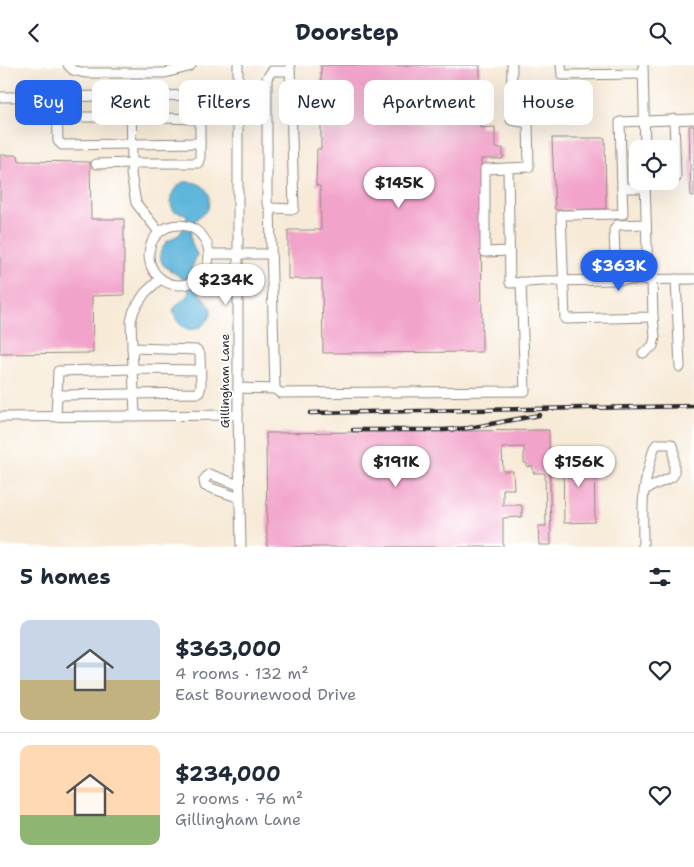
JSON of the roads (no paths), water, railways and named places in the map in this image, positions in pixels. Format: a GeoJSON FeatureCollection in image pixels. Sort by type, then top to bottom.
{"type":"FeatureCollection","features":[{"type":"Feature","properties":{"kind":"street"},"geometry":{"type":"LineString","coordinates":[[68,65],[73,70],[85,73],[165,73],[191,65]]}},
{"type":"Feature","properties":{"kind":"street","name":"Gillingham Lane"},"geometry":{"type":"LineString","coordinates":[[238,65],[238,80]]}},
{"type":"Feature","properties":{"kind":"street"},"geometry":{"type":"LineString","coordinates":[[510,251],[485,252],[485,169],[529,167],[528,123],[511,119],[512,65]]}},
{"type":"Feature","properties":{"kind":"street"},"geometry":{"type":"LineString","coordinates":[[562,65],[562,75],[643,69],[645,140]]}},
{"type":"Feature","properties":{"kind":"street"},"geometry":{"type":"LineString","coordinates":[[270,208],[294,209],[290,68],[272,71],[268,78],[267,203],[270,208],[275,389]]}},
{"type":"Feature","properties":{"kind":"street"},"geometry":{"type":"LineString","coordinates":[[0,97],[15,97]]}},
{"type":"Feature","properties":{"kind":"street"},"geometry":{"type":"LineString","coordinates":[[96,164],[198,163],[200,157],[200,121],[195,119],[169,118]]}},
{"type":"Feature","properties":{"kind":"street"},"geometry":{"type":"LineString","coordinates":[[674,119],[675,140]]}},
{"type":"Feature","properties":{"kind":"street"},"geometry":{"type":"LineString","coordinates":[[653,317],[565,319],[561,215],[623,213],[620,122],[694,119]]}},
{"type":"Feature","properties":{"kind":"street"},"geometry":{"type":"LineString","coordinates":[[58,125],[58,141],[62,145],[200,143]]}},
{"type":"Feature","properties":{"kind":"street"},"geometry":{"type":"LineString","coordinates":[[131,125],[131,174],[136,203],[159,232]]}},
{"type":"Feature","properties":{"kind":"street","name":"Gillingham Lane"},"geometry":{"type":"LineString","coordinates":[[238,125],[238,415],[241,547]]}},
{"type":"Feature","properties":{"kind":"street"},"geometry":{"type":"LineString","coordinates":[[508,168],[510,283],[694,279]]}},
{"type":"Feature","properties":{"kind":"street"},"geometry":{"type":"LineString","coordinates":[[622,188],[629,187]]}},
{"type":"Feature","properties":{"kind":"street"},"geometry":{"type":"LineString","coordinates":[[643,353],[653,346],[655,337],[646,224],[646,190]]}},
{"type":"Feature","properties":{"kind":"street"},"geometry":{"type":"LineString","coordinates":[[616,280],[614,230],[617,225],[646,224]]}},
{"type":"Feature","properties":{"kind":"street"},"geometry":{"type":"LineString","coordinates":[[181,225],[195,230],[203,236],[210,254],[204,273],[196,281],[176,286],[160,279],[151,269],[148,259],[152,240],[159,232],[167,227],[181,225]]}},
{"type":"Feature","properties":{"kind":"street"},"geometry":{"type":"LineString","coordinates":[[210,254],[271,254]]}},
{"type":"Feature","properties":{"kind":"street"},"geometry":{"type":"LineString","coordinates":[[135,416],[131,321],[134,310],[145,293],[160,279]]}},
{"type":"Feature","properties":{"kind":"street"},"geometry":{"type":"LineString","coordinates":[[676,279],[680,367]]}},
{"type":"Feature","properties":{"kind":"street"},"geometry":{"type":"LineString","coordinates":[[238,388],[275,389],[280,393],[525,391],[521,282]]}},
{"type":"Feature","properties":{"kind":"street"},"geometry":{"type":"LineString","coordinates":[[57,395],[199,393],[201,370],[200,354],[197,350],[132,348]]}},
{"type":"Feature","properties":{"kind":"street"},"geometry":{"type":"LineString","coordinates":[[56,417],[58,371],[201,370]]}},
{"type":"Feature","properties":{"kind":"street"},"geometry":{"type":"LineString","coordinates":[[0,417],[238,415]]}},
{"type":"Feature","properties":{"kind":"street"},"geometry":{"type":"LineString","coordinates":[[643,547],[642,507],[644,490],[647,474],[654,448],[657,445],[671,445],[674,448],[674,474],[672,477],[644,490]]}},
{"type":"Feature","properties":{"kind":"street"},"geometry":{"type":"LineString","coordinates":[[239,485],[209,474],[204,480],[205,486],[240,499]]}},
{"type":"Feature","properties":{"kind":"water"},"geometry":{"type":"Polygon","coordinates":[[[184,182],[201,185],[207,191],[209,202],[208,209],[193,224],[191,233],[191,241],[197,254],[191,273],[193,281],[211,311],[207,321],[197,329],[182,326],[175,316],[173,310],[189,292],[183,279],[163,265],[160,253],[166,242],[180,234],[187,219],[186,214],[174,211],[171,203],[176,187],[184,182]]]}},
{"type":"Feature","properties":{"kind":"railway"},"geometry":{"type":"LineString","coordinates":[[310,413],[694,406]]}},
{"type":"Feature","properties":{"kind":"railway"},"geometry":{"type":"LineString","coordinates":[[353,430],[444,430],[469,428],[539,415]]}}]}
